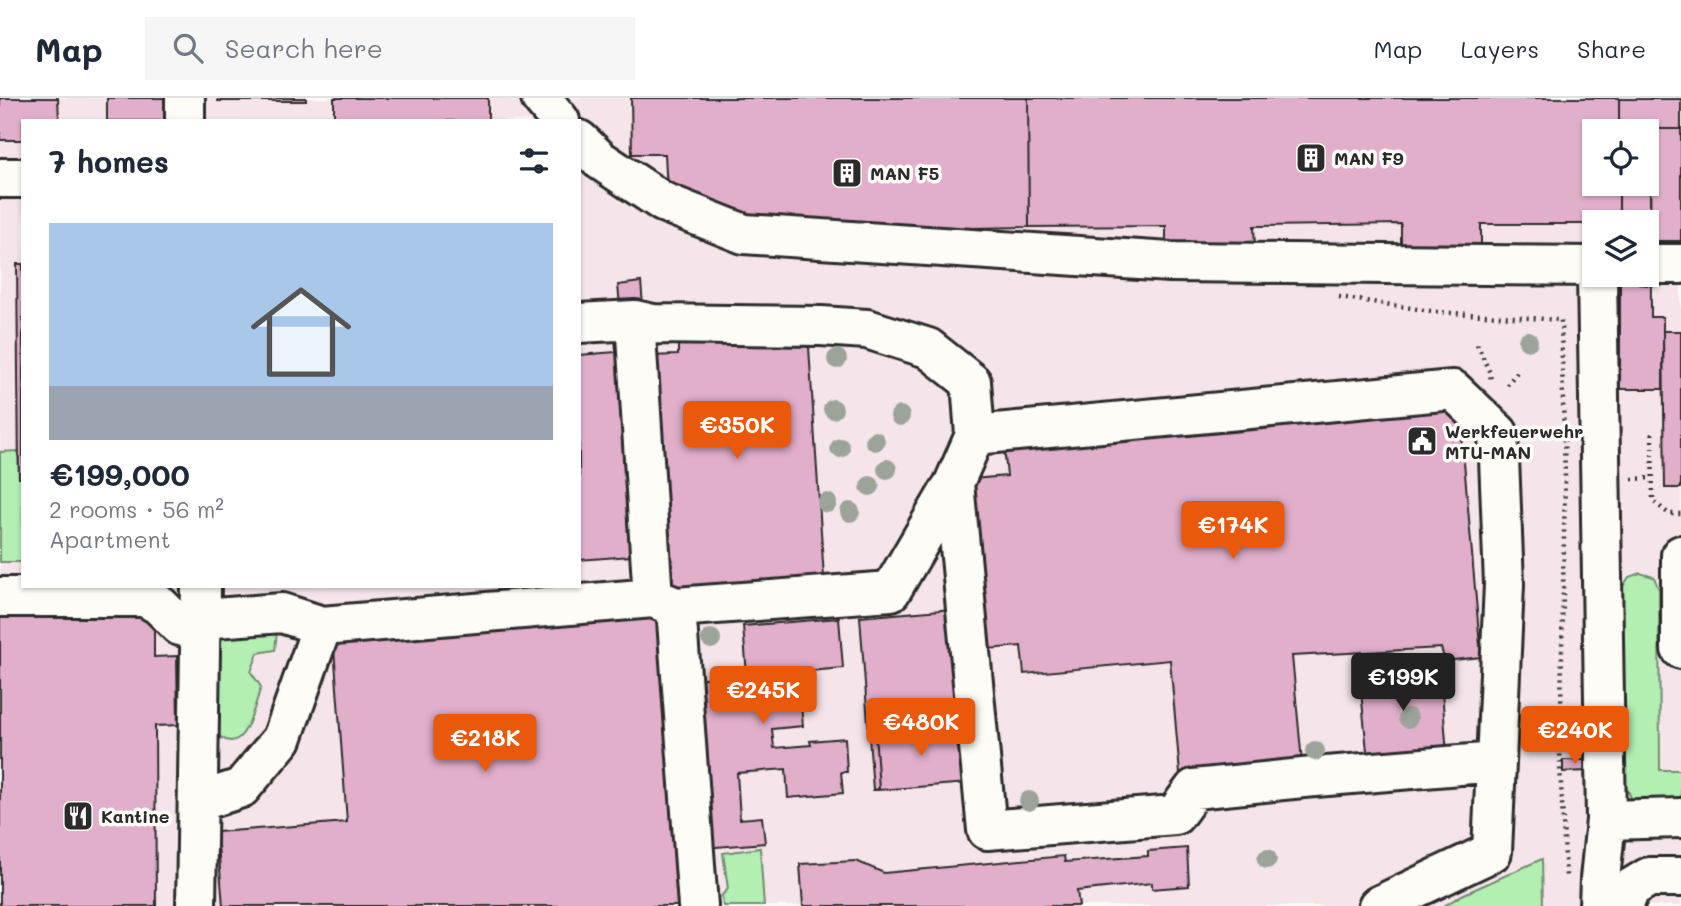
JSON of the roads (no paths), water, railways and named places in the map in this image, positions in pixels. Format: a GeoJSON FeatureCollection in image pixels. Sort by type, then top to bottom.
{"type":"FeatureCollection","features":[{"type":"Feature","properties":{"kind":"lane"},"geometry":{"type":"LineString","coordinates":[[185,98],[185,119]]}},
{"type":"Feature","properties":{"kind":"lane"},"geometry":{"type":"LineString","coordinates":[[541,98],[558,119]]}},
{"type":"Feature","properties":{"kind":"lane"},"geometry":{"type":"LineString","coordinates":[[581,142],[600,160],[663,202],[744,234],[1170,262],[1582,266]]}},
{"type":"Feature","properties":{"kind":"lane"},"geometry":{"type":"LineString","coordinates":[[0,178],[21,178]]}},
{"type":"Feature","properties":{"kind":"lane"},"geometry":{"type":"LineString","coordinates":[[1659,264],[1681,264]]}},
{"type":"Feature","properties":{"kind":"lane"},"geometry":{"type":"LineString","coordinates":[[1597,287],[1607,897],[1631,888],[1649,877],[1681,877]]}},
{"type":"Feature","properties":{"kind":"lane"},"geometry":{"type":"LineString","coordinates":[[0,597],[145,597],[180,626],[201,612],[282,613],[322,626],[891,591],[954,483],[975,435],[971,382],[928,348],[867,328],[653,324],[635,320],[581,323]]}},
{"type":"Feature","properties":{"kind":"lane"},"geometry":{"type":"LineString","coordinates":[[635,320],[698,906]]}},
{"type":"Feature","properties":{"kind":"lane"},"geometry":{"type":"LineString","coordinates":[[975,435],[1453,390],[1498,433],[1504,584],[1492,852],[1378,906]]}},
{"type":"Feature","properties":{"kind":"lane"},"geometry":{"type":"LineString","coordinates":[[954,483],[987,830],[1175,815],[1194,789],[1496,762]]}},
{"type":"Feature","properties":{"kind":"lane"},"geometry":{"type":"LineString","coordinates":[[1681,555],[1681,649]]}},
{"type":"Feature","properties":{"kind":"lane"},"geometry":{"type":"LineString","coordinates":[[196,906],[201,612]]}},
{"type":"Feature","properties":{"kind":"lane"},"geometry":{"type":"LineString","coordinates":[[198,802],[241,788],[282,739],[322,626]]}},
{"type":"Feature","properties":{"kind":"lane"},"geometry":{"type":"LineString","coordinates":[[1606,820],[1681,818]]}},
{"type":"Feature","properties":{"kind":"lane"},"geometry":{"type":"LineString","coordinates":[[1644,906],[1652,899],[1681,898]]}},
{"type":"Feature","properties":{"kind":"place","name":"MAN F9"},"geometry":{"type":"Point","coordinates":[1311,158]}},
{"type":"Feature","properties":{"kind":"place","name":"MAN F5"},"geometry":{"type":"Point","coordinates":[847,173]}},
{"type":"Feature","properties":{"kind":"place","name":"Werkfeuerwehr MTU-MAN"},"geometry":{"type":"Point","coordinates":[1422,441]}},
{"type":"Feature","properties":{"kind":"place","name":"Kantine"},"geometry":{"type":"Point","coordinates":[78,816]}}]}
